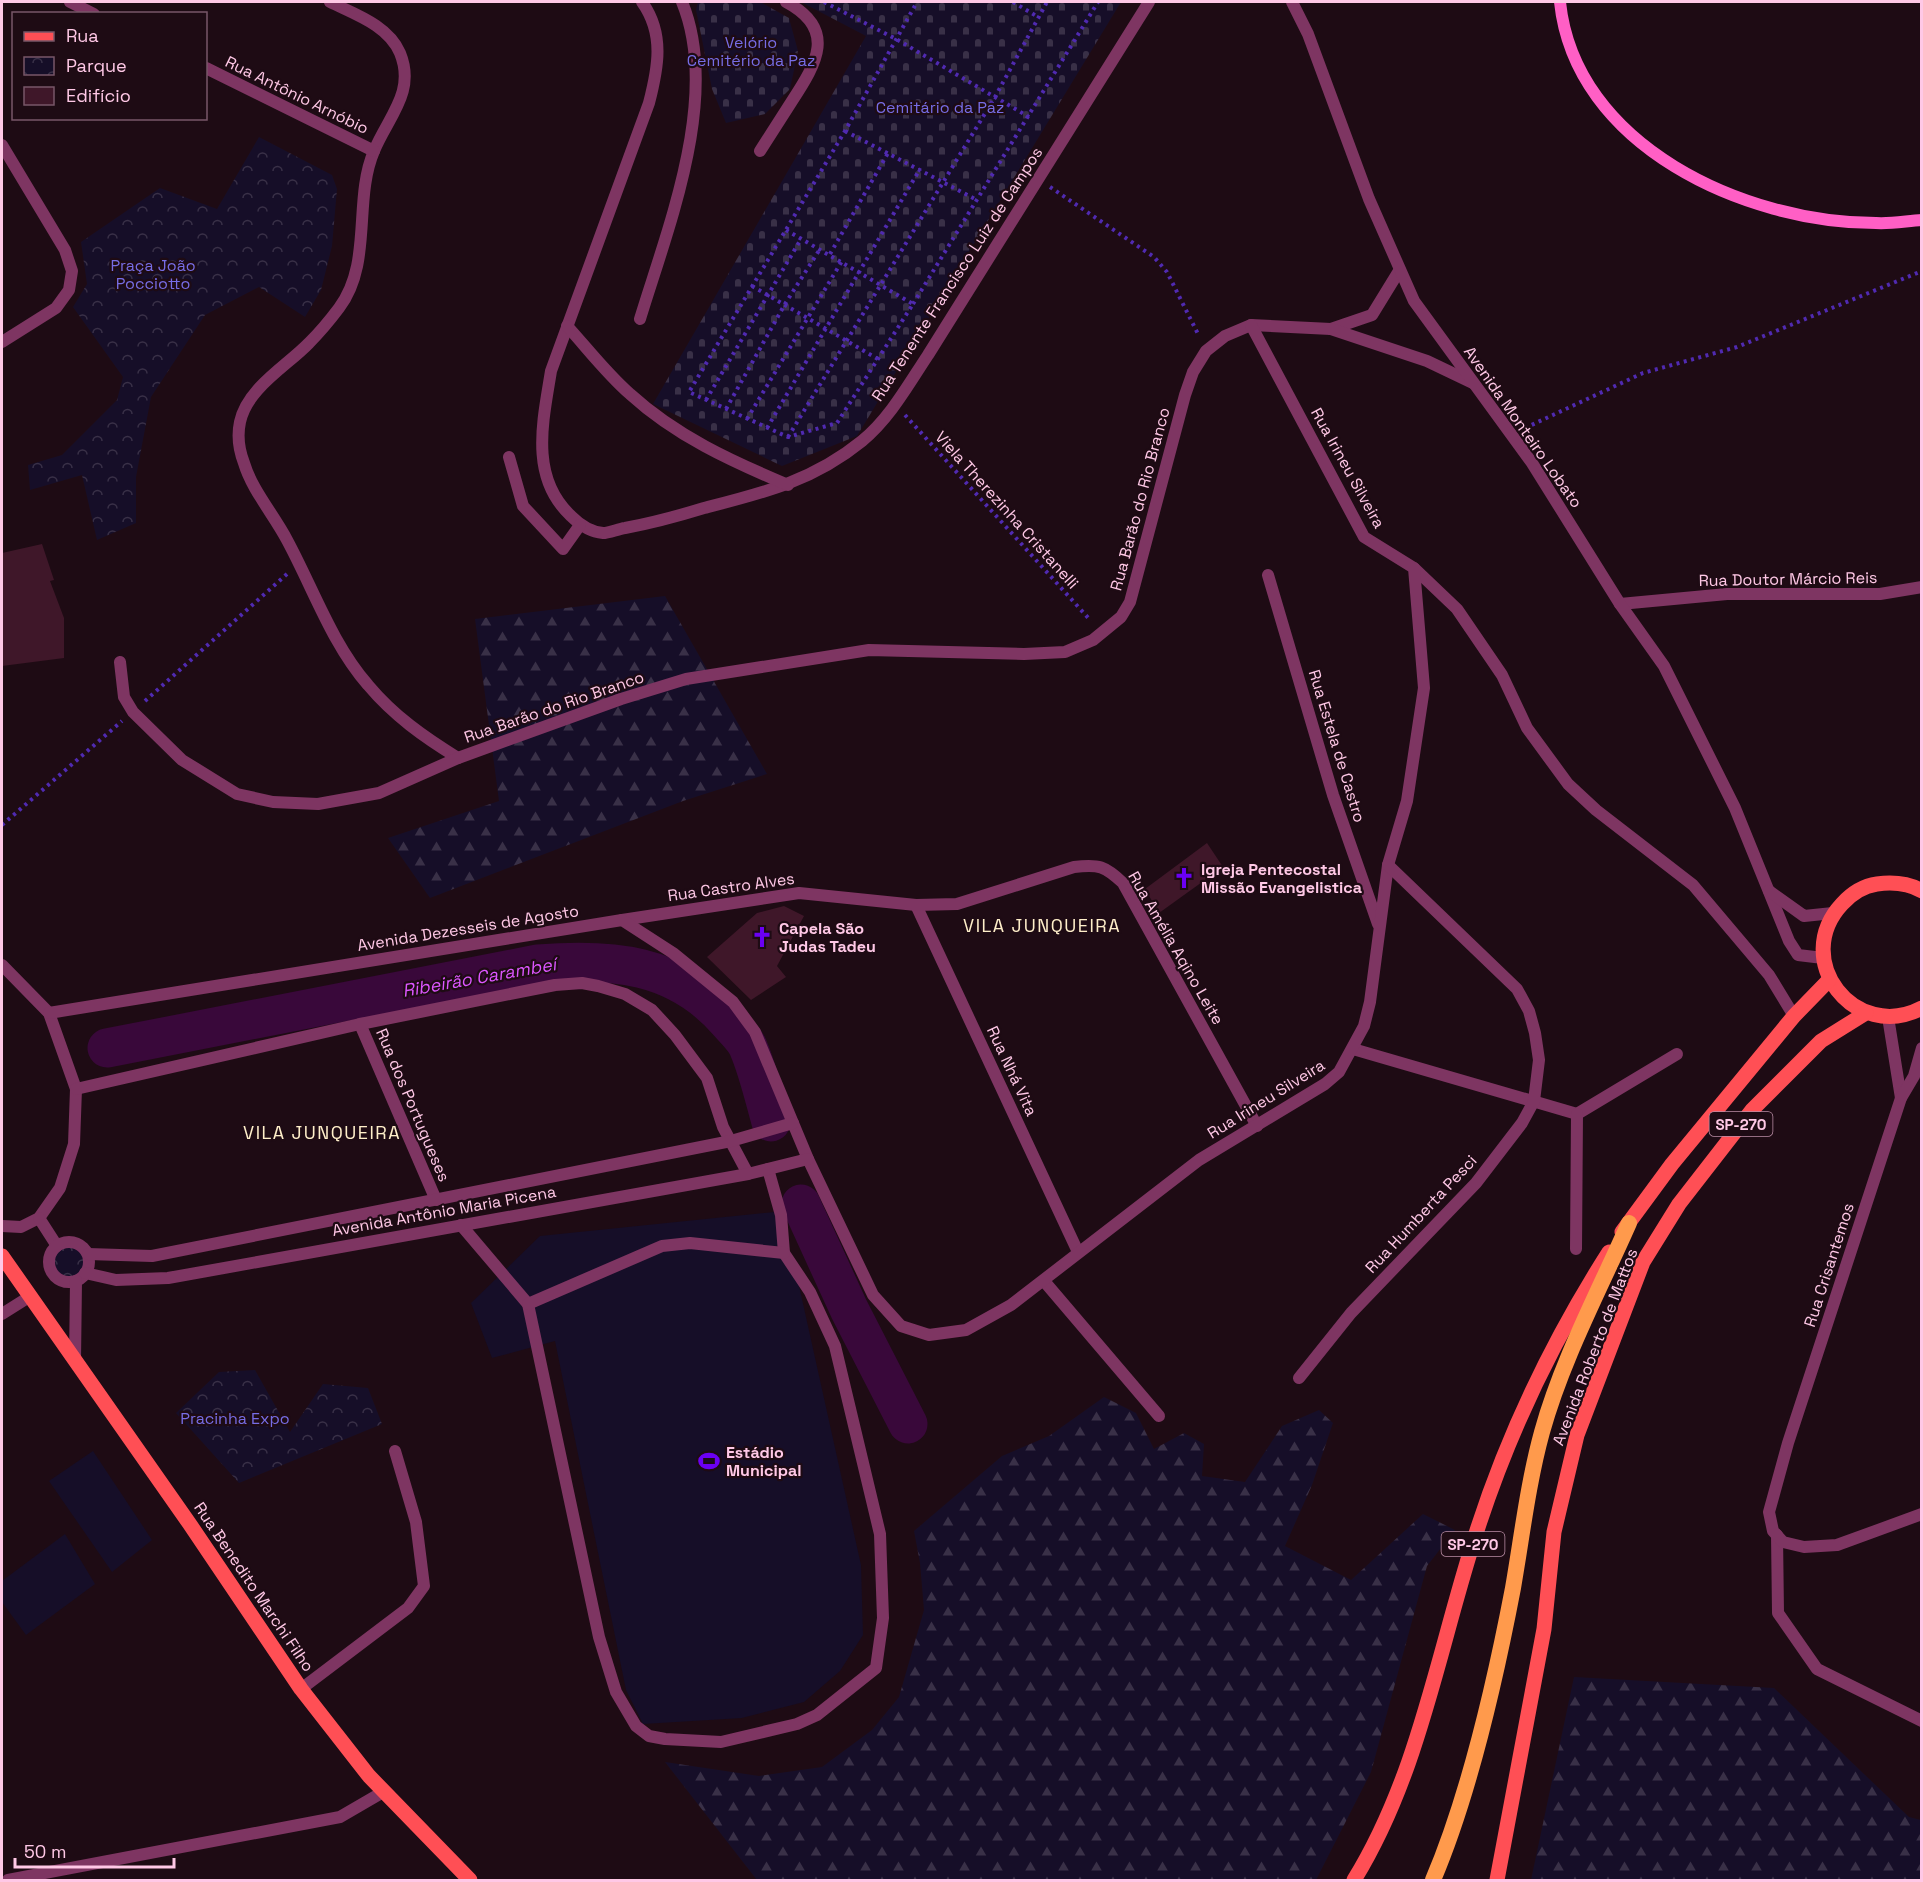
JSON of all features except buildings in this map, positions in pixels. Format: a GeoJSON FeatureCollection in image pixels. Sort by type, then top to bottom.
{"type":"FeatureCollection","features":[{"type":"Feature","properties":{"kind":"highway"},"geometry":{"type":"LineString","coordinates":[[1433,1881],[1463,1791],[1484,1714],[1512,1590],[1542,1432],[1566,1368],[1629,1223]]}},
{"type":"Feature","properties":{"kind":"main road"},"geometry":{"type":"LineString","coordinates":[[1560,2],[1562,28],[1587,85],[1614,120],[1652,153],[1707,184],[1752,201],[1808,216],[1875,224],[1922,220]]}},
{"type":"Feature","properties":{"kind":"main road"},"geometry":{"type":"LineString","coordinates":[[1922,891],[1893,882],[1870,885],[1849,896],[1833,913],[1826,927],[1823,958],[1829,980],[1843,998],[1866,1013],[1888,1017],[1911,1014],[1922,1008]]}},
{"type":"Feature","properties":{"kind":"main road","name":"SP-270"},"geometry":{"type":"LineString","coordinates":[[1629,1223],[1672,1164],[1794,1016],[1829,980]]}},
{"type":"Feature","properties":{"kind":"main road","name":"Avenida Roberto de Mattos"},"geometry":{"type":"LineString","coordinates":[[1497,1881],[1542,1641],[1554,1532],[1577,1435],[1643,1262],[1679,1204],[1752,1110],[1821,1041],[1866,1013]]}},
{"type":"Feature","properties":{"kind":"main road","name":"Avenida Roberto de Mattos"},"geometry":{"type":"LineString","coordinates":[[1354,1881],[1366,1861],[1411,1760],[1473,1543],[1530,1394],[1561,1330],[1629,1223]]}},
{"type":"Feature","properties":{"kind":"main road","name":"Rua Benedito Marchi Filho"},"geometry":{"type":"LineString","coordinates":[[2,1256],[301,1689],[383,1792],[470,1881]]}},
{"type":"Feature","properties":{"kind":"street"},"geometry":{"type":"LineString","coordinates":[[70,2],[90,12]]}},
{"type":"Feature","properties":{"kind":"street","name":"Rua Barão do Rio Branco"},"geometry":{"type":"LineString","coordinates":[[330,2],[370,22],[390,38],[399,52],[406,74],[401,103],[374,151],[366,181],[355,276],[346,296],[341,306],[309,343],[257,390],[240,420],[238,441],[244,465],[299,563],[333,631],[366,683],[391,711],[425,738],[458,758],[621,699],[686,679],[869,650],[1024,654],[1065,652],[1080,648],[1121,617],[1130,602],[1193,372],[1206,351],[1225,336],[1251,325],[1330,330],[1427,361],[1473,383]]}},
{"type":"Feature","properties":{"kind":"street"},"geometry":{"type":"LineString","coordinates":[[509,457],[523,506],[563,549],[580,525],[559,505],[547,484],[542,457],[543,417],[551,371],[649,104],[659,63],[657,34],[642,2]]}},
{"type":"Feature","properties":{"kind":"street"},"geometry":{"type":"LineString","coordinates":[[640,319],[683,177],[690,131],[697,63],[692,24],[682,2]]}},
{"type":"Feature","properties":{"kind":"street"},"geometry":{"type":"LineString","coordinates":[[760,151],[813,68],[819,50],[817,33],[811,22],[799,8],[786,2]]}},
{"type":"Feature","properties":{"kind":"street","name":"Rua Tenente Francisco Luiz de Campos"},"geometry":{"type":"LineString","coordinates":[[580,525],[603,532],[646,524],[788,485],[839,458],[864,440],[896,404],[1149,2]]}},
{"type":"Feature","properties":{"kind":"street","name":"Avenida Monteiro Lobato"},"geometry":{"type":"LineString","coordinates":[[1292,2],[1308,34],[1399,271],[1414,301],[1532,463],[1620,604],[1664,666],[1735,808],[1789,941],[1798,955],[1823,958]]}},
{"type":"Feature","properties":{"kind":"street","name":"Rua Antônio Arnóbio"},"geometry":{"type":"LineString","coordinates":[[207,68],[374,151]]}},
{"type":"Feature","properties":{"kind":"street"},"geometry":{"type":"LineString","coordinates":[[2,145],[65,250],[72,271],[69,290],[57,308],[2,342]]}},
{"type":"Feature","properties":{"kind":"street","name":"Rua Barão do Rio Branco"},"geometry":{"type":"LineString","coordinates":[[1330,330],[1372,315],[1399,271]]}},
{"type":"Feature","properties":{"kind":"street","name":"Rua Irineu Silveira"},"geometry":{"type":"LineString","coordinates":[[793,1123],[873,1295],[901,1326],[929,1335],[966,1330],[1011,1305],[1199,1160],[1325,1084],[1340,1072],[1364,1026],[1370,1002],[1378,925],[1388,865],[1407,801],[1424,688],[1414,568],[1364,537],[1251,325]]}},
{"type":"Feature","properties":{"kind":"street"},"geometry":{"type":"LineString","coordinates":[[567,326],[629,394],[682,435],[733,462],[788,485]]}},
{"type":"Feature","properties":{"kind":"street"},"geometry":{"type":"LineString","coordinates":[[1414,568],[1457,609],[1502,675],[1527,728],[1568,784],[1596,810],[1693,885],[1769,975],[1794,1016]]}},
{"type":"Feature","properties":{"kind":"street","name":"Rua Estela de Castro"},"geometry":{"type":"LineString","coordinates":[[1268,575],[1333,795],[1378,925]]}},
{"type":"Feature","properties":{"kind":"street","name":"Rua Doutor Márcio Reis"},"geometry":{"type":"LineString","coordinates":[[1620,604],[1727,594],[1880,594],[1922,587]]}},
{"type":"Feature","properties":{"kind":"street"},"geometry":{"type":"LineString","coordinates":[[120,662],[124,697],[133,712],[182,760],[237,794],[273,802],[318,804],[379,793],[458,758]]}},
{"type":"Feature","properties":{"kind":"street","name":"Rua Amélia Aqino Leite"},"geometry":{"type":"LineString","coordinates":[[916,904],[957,904],[1074,867],[1090,865],[1108,868],[1124,883],[1257,1126]]}},
{"type":"Feature","properties":{"kind":"street","name":"Rua Humberta Pesci"},"geometry":{"type":"LineString","coordinates":[[1299,1378],[1351,1312],[1476,1183],[1522,1122],[1534,1101],[1539,1060],[1536,1033],[1517,989],[1388,865]]}},
{"type":"Feature","properties":{"kind":"street"},"geometry":{"type":"LineString","coordinates":[[1768,890],[1804,916],[1833,913]]}},
{"type":"Feature","properties":{"kind":"street","name":"Rua Castro Alves"},"geometry":{"type":"LineString","coordinates":[[622,920],[798,893],[916,904]]}},
{"type":"Feature","properties":{"kind":"street","name":"Rua Nhá Vita"},"geometry":{"type":"LineString","coordinates":[[916,904],[1078,1252]]}},
{"type":"Feature","properties":{"kind":"street"},"geometry":{"type":"LineString","coordinates":[[622,920],[673,953],[733,1002],[755,1032],[793,1123]]}},
{"type":"Feature","properties":{"kind":"street","name":"Avenida Dezesseis de Agosto"},"geometry":{"type":"LineString","coordinates":[[49,1013],[622,920]]}},
{"type":"Feature","properties":{"kind":"street"},"geometry":{"type":"LineString","coordinates":[[2,966],[49,1013],[76,1089],[74,1144],[60,1188],[39,1218],[21,1227],[2,1227]]}},
{"type":"Feature","properties":{"kind":"street"},"geometry":{"type":"LineString","coordinates":[[76,1089],[360,1024],[555,985],[582,983],[625,994],[652,1010],[675,1035],[707,1078],[731,1141],[748,1174]]}},
{"type":"Feature","properties":{"kind":"street","name":"Rua Crisantemos"},"geometry":{"type":"LineString","coordinates":[[1888,1017],[1901,1098]]}},
{"type":"Feature","properties":{"kind":"street","name":"Rua dos Portugueses"},"geometry":{"type":"LineString","coordinates":[[360,1024],[436,1200]]}},
{"type":"Feature","properties":{"kind":"street","name":"Rua Crisantemos"},"geometry":{"type":"LineString","coordinates":[[1922,1048],[1914,1076],[1901,1098],[1788,1443],[1769,1512],[1773,1531],[1777,1535],[1778,1613],[1817,1669],[1922,1721]]}},
{"type":"Feature","properties":{"kind":"street"},"geometry":{"type":"LineString","coordinates":[[1353,1049],[1577,1114],[1677,1054]]}},
{"type":"Feature","properties":{"kind":"street"},"geometry":{"type":"LineString","coordinates":[[1576,1249],[1577,1114]]}},
{"type":"Feature","properties":{"kind":"street","name":"Avenida Antônio Maria Picena"},"geometry":{"type":"LineString","coordinates":[[88,1254],[152,1256],[731,1141],[793,1123]]}},
{"type":"Feature","properties":{"kind":"street","name":"Avenida Antônio Maria Picena"},"geometry":{"type":"LineString","coordinates":[[81,1277],[116,1280],[168,1278],[748,1174],[808,1159]]}},
{"type":"Feature","properties":{"kind":"street"},"geometry":{"type":"LineString","coordinates":[[461,1225],[528,1304],[599,1637],[616,1692],[636,1726],[649,1736],[722,1742],[797,1724],[817,1715],[838,1699],[876,1668],[883,1618],[879,1534],[835,1346],[810,1292],[783,1253],[781,1215],[768,1169]]}},
{"type":"Feature","properties":{"kind":"street"},"geometry":{"type":"LineString","coordinates":[[39,1218],[57,1246]]}},
{"type":"Feature","properties":{"kind":"street"},"geometry":{"type":"LineString","coordinates":[[75,1361],[81,1277],[89,1261],[88,1254],[77,1243],[67,1242],[57,1246],[50,1256],[50,1269],[64,1281],[81,1277]]}},
{"type":"Feature","properties":{"kind":"street"},"geometry":{"type":"LineString","coordinates":[[528,1304],[662,1246],[690,1243],[783,1253]]}},
{"type":"Feature","properties":{"kind":"street"},"geometry":{"type":"LineString","coordinates":[[1044,1281],[1159,1416]]}},
{"type":"Feature","properties":{"kind":"street"},"geometry":{"type":"LineString","coordinates":[[2,1314],[29,1297]]}},
{"type":"Feature","properties":{"kind":"street"},"geometry":{"type":"LineString","coordinates":[[301,1689],[408,1608],[424,1586],[423,1559],[416,1522],[395,1451]]}},
{"type":"Feature","properties":{"kind":"street"},"geometry":{"type":"LineString","coordinates":[[1777,1535],[1783,1542],[1804,1547],[1837,1545],[1922,1514]]}},
{"type":"Feature","properties":{"kind":"street"},"geometry":{"type":"LineString","coordinates":[[8,1881],[340,1817],[383,1792]]}},
{"type":"Feature","properties":{"kind":"path"},"geometry":{"type":"LineString","coordinates":[[824,2],[896,39],[1029,117]]}},
{"type":"Feature","properties":{"kind":"path"},"geometry":{"type":"LineString","coordinates":[[917,2],[845,131],[689,392],[788,437],[837,423],[1029,117],[1098,2]]}},
{"type":"Feature","properties":{"kind":"path"},"geometry":{"type":"LineString","coordinates":[[1013,2],[1038,17]]}},
{"type":"Feature","properties":{"kind":"path"},"geometry":{"type":"LineString","coordinates":[[788,437],[849,342],[942,181],[995,96],[1047,2]]}},
{"type":"Feature","properties":{"kind":"path"},"geometry":{"type":"LineString","coordinates":[[845,131],[977,200]]}},
{"type":"Feature","properties":{"kind":"path"},"geometry":{"type":"LineString","coordinates":[[830,254],[888,153]]}},
{"type":"Feature","properties":{"kind":"path"},"geometry":{"type":"LineString","coordinates":[[767,428],[920,169]]}},
{"type":"Feature","properties":{"kind":"path"},"geometry":{"type":"LineString","coordinates":[[1037,180],[1154,257],[1167,272],[1206,351]]}},
{"type":"Feature","properties":{"kind":"path"},"geometry":{"type":"LineString","coordinates":[[786,230],[913,304]]}},
{"type":"Feature","properties":{"kind":"path"},"geometry":{"type":"LineString","coordinates":[[706,400],[801,238]]}},
{"type":"Feature","properties":{"kind":"path"},"geometry":{"type":"LineString","coordinates":[[726,409],[785,304],[820,249]]}},
{"type":"Feature","properties":{"kind":"path"},"geometry":{"type":"LineString","coordinates":[[747,418],[842,261]]}},
{"type":"Feature","properties":{"kind":"path"},"geometry":{"type":"LineString","coordinates":[[1511,434],[1643,373],[1737,347],[1922,271]]}},
{"type":"Feature","properties":{"kind":"path"},"geometry":{"type":"LineString","coordinates":[[752,286],[878,359]]}},
{"type":"Feature","properties":{"kind":"path","name":"Viela Therezinha Cristanelli"},"geometry":{"type":"LineString","coordinates":[[896,404],[1101,633]]}},
{"type":"Feature","properties":{"kind":"path"},"geometry":{"type":"LineString","coordinates":[[2,825],[133,712],[299,563]]}},
{"type":"Feature","properties":{"kind":"green space","name":"Velório Cemitério da Paz"},"geometry":{"type":"Polygon","coordinates":[[[698,2],[760,2],[789,18],[798,51],[790,89],[765,114],[726,123],[712,89],[696,10],[698,2]]]}},
{"type":"Feature","properties":{"kind":"green space","name":"Cemitário da Paz"},"geometry":{"type":"Polygon","coordinates":[[[801,2],[1121,2],[857,436],[782,466],[653,404],[866,36],[801,2]]]}},
{"type":"Feature","properties":{"kind":"green space","name":"Praça João Pocciotto"},"geometry":{"type":"Polygon","coordinates":[[[259,137],[332,175],[337,189],[332,246],[321,290],[305,317],[259,287],[205,315],[151,397],[136,477],[136,523],[97,540],[82,475],[30,490],[28,465],[62,455],[117,400],[123,377],[73,307],[87,284],[81,242],[160,188],[217,209],[259,137]]]}},
{"type":"Feature","properties":{"kind":"green space"},"geometry":{"type":"Polygon","coordinates":[[[665,596],[767,774],[683,801],[430,898],[388,838],[499,801],[475,619],[665,596]]]}},
{"type":"Feature","properties":{"kind":"green space","name":"Estádio Municipal"},"geometry":{"type":"Polygon","coordinates":[[[775,1212],[794,1263],[861,1565],[863,1635],[840,1671],[804,1702],[742,1718],[643,1724],[626,1690],[555,1341],[492,1358],[471,1303],[540,1236],[775,1212]]]}},
{"type":"Feature","properties":{"kind":"green space"},"geometry":{"type":"Polygon","coordinates":[[[70,1246],[81,1251],[86,1262],[81,1273],[70,1278],[59,1273],[54,1262],[59,1251],[70,1246]]]}},
{"type":"Feature","properties":{"kind":"green space","name":"Pracinha Expo"},"geometry":{"type":"Polygon","coordinates":[[[255,1370],[290,1432],[323,1384],[368,1388],[382,1424],[239,1483],[176,1413],[219,1372],[255,1370]]]}},
{"type":"Feature","properties":{"kind":"green space"},"geometry":{"type":"Polygon","coordinates":[[[1104,1397],[1136,1413],[1154,1449],[1184,1433],[1204,1444],[1202,1476],[1245,1482],[1282,1426],[1319,1410],[1333,1423],[1312,1485],[1285,1546],[1351,1580],[1423,1514],[1455,1530],[1427,1566],[1371,1772],[1316,1880],[757,1880],[665,1762],[759,1776],[822,1767],[872,1730],[899,1697],[924,1610],[920,1563],[914,1531],[1002,1456],[1049,1436],[1104,1397]]]}},
{"type":"Feature","properties":{"kind":"green space"},"geometry":{"type":"Polygon","coordinates":[[[93,1451],[152,1540],[112,1572],[49,1481],[93,1451]]]}},
{"type":"Feature","properties":{"kind":"green space"},"geometry":{"type":"Polygon","coordinates":[[[65,1534],[95,1584],[26,1635],[2,1602],[2,1581],[65,1534]]]}},
{"type":"Feature","properties":{"kind":"green space"},"geometry":{"type":"Polygon","coordinates":[[[1574,1677],[1774,1688],[1909,1817],[1921,1820],[1921,1880],[1531,1880],[1574,1677]]]}},
{"type":"Feature","properties":{"kind":"waterway","name":"Ribeirão Carambeí"},"geometry":{"type":"LineString","coordinates":[[107,1048],[538,964],[565,962],[617,964],[665,976],[687,987],[708,1002],[728,1022],[748,1047],[771,1122]]}},
{"type":"Feature","properties":{"kind":"waterway"},"geometry":{"type":"LineString","coordinates":[[801,1204],[849,1309],[908,1424]]}},
{"type":"Feature","properties":{"kind":"place","name":"Igreja Pentecostal Missão Evangelistica"},"geometry":{"type":"Point","coordinates":[1184,878]}},
{"type":"Feature","properties":{"kind":"place","name":"Capela São Judas Tadeu"},"geometry":{"type":"Point","coordinates":[762,937]}},
{"type":"Feature","properties":{"kind":"place","name":"Estádio Municipal"},"geometry":{"type":"Point","coordinates":[709,1461]}},
{"type":"Feature","properties":{"kind":"district","name":"VILA JUNQUEIRA"},"geometry":{"type":"Point","coordinates":[1042,925]}},
{"type":"Feature","properties":{"kind":"district","name":"VILA JUNQUEIRA"},"geometry":{"type":"Point","coordinates":[322,1132]}}]}
